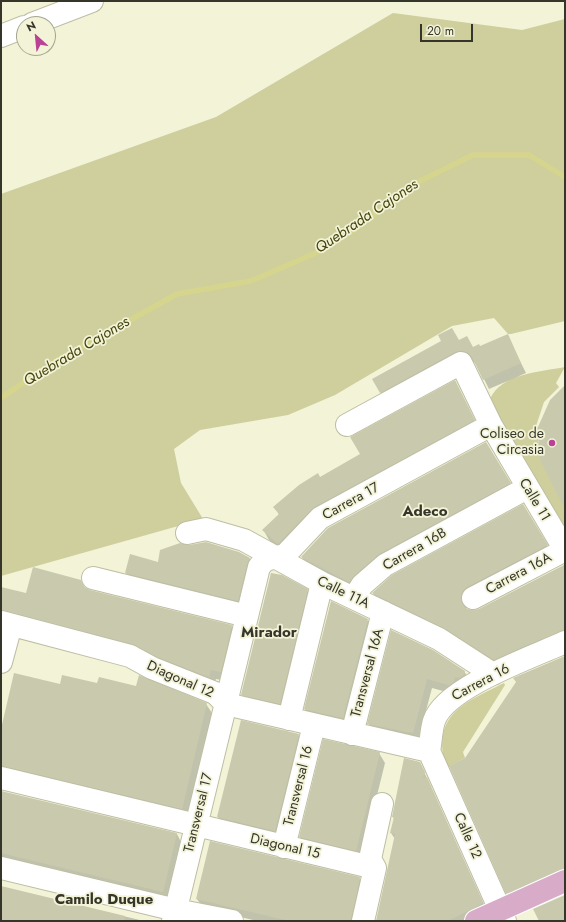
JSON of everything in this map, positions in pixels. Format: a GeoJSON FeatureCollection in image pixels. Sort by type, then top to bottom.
{"type":"FeatureCollection","features":[{"type":"Feature","properties":{"kind":"main road"},"geometry":{"type":"LineString","coordinates":[[476,921],[502,916],[565,881]]}},
{"type":"Feature","properties":{"kind":"street"},"geometry":{"type":"LineString","coordinates":[[53,16],[92,1]]}},
{"type":"Feature","properties":{"kind":"street"},"geometry":{"type":"LineString","coordinates":[[1,36],[16,30]]}},
{"type":"Feature","properties":{"kind":"street","name":"Calle 11"},"geometry":{"type":"LineString","coordinates":[[347,425],[461,363],[492,425],[527,488],[565,550]]}},
{"type":"Feature","properties":{"kind":"street","name":"Carrera 17"},"geometry":{"type":"LineString","coordinates":[[226,704],[259,567],[265,560],[285,555],[320,518],[492,425]]}},
{"type":"Feature","properties":{"kind":"street","name":"Carrera 16B"},"geometry":{"type":"LineString","coordinates":[[354,598],[362,585],[385,565],[527,488]]}},
{"type":"Feature","properties":{"kind":"street","name":"Calle 11A"},"geometry":{"type":"LineString","coordinates":[[187,533],[206,530],[244,540],[322,583],[440,639],[493,674]]}},
{"type":"Feature","properties":{"kind":"street","name":"Carrera 16A"},"geometry":{"type":"LineString","coordinates":[[473,598],[565,550]]}},
{"type":"Feature","properties":{"kind":"street"},"geometry":{"type":"LineString","coordinates":[[93,578],[247,616]]}},
{"type":"Feature","properties":{"kind":"street"},"geometry":{"type":"LineString","coordinates":[[289,719],[322,583]]}},
{"type":"Feature","properties":{"kind":"street","name":"Transversal 16A"},"geometry":{"type":"LineString","coordinates":[[352,734],[383,612]]}},
{"type":"Feature","properties":{"kind":"street"},"geometry":{"type":"LineString","coordinates":[[1,662],[6,624]]}},
{"type":"Feature","properties":{"kind":"street","name":"Diagonal 12"},"geometry":{"type":"LineString","coordinates":[[6,624],[130,656],[152,668],[215,693],[226,704],[429,751]]}},
{"type":"Feature","properties":{"kind":"street","name":"Carrera 16"},"geometry":{"type":"LineString","coordinates":[[429,751],[434,720],[448,700],[471,685],[493,674],[565,642]]}},
{"type":"Feature","properties":{"kind":"street","name":"Transversal 17"},"geometry":{"type":"LineString","coordinates":[[175,915],[195,825],[226,704]]}},
{"type":"Feature","properties":{"kind":"street","name":"Transversal 16"},"geometry":{"type":"LineString","coordinates":[[284,848],[314,725]]}},
{"type":"Feature","properties":{"kind":"street","name":"Calle 12"},"geometry":{"type":"LineString","coordinates":[[429,751],[502,916]]}},
{"type":"Feature","properties":{"kind":"street","name":"Diagonal 15"},"geometry":{"type":"LineString","coordinates":[[1,778],[284,848],[374,868]]}},
{"type":"Feature","properties":{"kind":"street"},"geometry":{"type":"LineString","coordinates":[[363,921],[374,868],[370,859],[382,804]]}},
{"type":"Feature","properties":{"kind":"street"},"geometry":{"type":"LineString","coordinates":[[1,868],[175,915],[232,921]]}},
{"type":"Feature","properties":{"kind":"green space"},"geometry":{"type":"Polygon","coordinates":[[[393,13],[522,30],[565,19],[565,321],[511,334],[508,334],[494,318],[452,326],[335,395],[288,415],[200,430],[174,449],[181,483],[203,519],[1,576],[1,194],[216,117],[393,13]]]}},
{"type":"Feature","properties":{"kind":"green space"},"geometry":{"type":"Polygon","coordinates":[[[565,367],[556,383],[559,387],[544,402],[536,426],[538,427],[539,458],[565,496],[565,538],[532,485],[490,399],[496,390],[512,379],[533,372],[565,367]]]}},
{"type":"Feature","properties":{"kind":"green space"},"geometry":{"type":"Polygon","coordinates":[[[504,683],[505,685],[463,752],[465,758],[446,768],[443,750],[443,735],[447,723],[454,713],[464,704],[504,683]]]}},
{"type":"Feature","properties":{"kind":"building"},"geometry":{"type":"Polygon","coordinates":[[[452,328],[459,340],[467,336],[473,347],[479,344],[480,346],[508,334],[521,363],[483,380],[472,357],[467,352],[455,352],[380,393],[372,379],[441,341],[438,335],[452,328]]]}},
{"type":"Feature","properties":{"kind":"building"},"geometry":{"type":"Polygon","coordinates":[[[455,380],[475,420],[314,507],[278,544],[262,530],[279,514],[273,507],[299,485],[318,473],[320,477],[360,454],[350,437],[455,380]]]}},
{"type":"Feature","properties":{"kind":"building","name":"Coliseo de Circasia"},"geometry":{"type":"Polygon","coordinates":[[[565,385],[565,509],[539,458],[538,427],[550,400],[565,385]]]}},
{"type":"Feature","properties":{"kind":"building"},"geometry":{"type":"Polygon","coordinates":[[[486,442],[511,483],[379,554],[349,582],[301,557],[328,528],[486,442]]]}},
{"type":"Feature","properties":{"kind":"building"},"geometry":{"type":"Polygon","coordinates":[[[523,504],[548,545],[467,587],[462,592],[462,603],[467,609],[479,609],[564,565],[565,630],[494,660],[444,628],[372,593],[392,575],[523,504]]]}},
{"type":"Feature","properties":{"kind":"building"},"geometry":{"type":"Polygon","coordinates":[[[206,542],[239,552],[250,558],[247,564],[238,601],[125,573],[130,554],[158,562],[160,550],[180,543],[189,545],[206,542]]]}},
{"type":"Feature","properties":{"kind":"building"},"geometry":{"type":"Polygon","coordinates":[[[33,567],[81,580],[84,587],[90,590],[232,625],[221,672],[211,670],[209,677],[157,657],[133,644],[1,610],[1,587],[26,593],[33,567]]]}},
{"type":"Feature","properties":{"kind":"building"},"geometry":{"type":"Polygon","coordinates":[[[271,573],[282,575],[308,589],[280,704],[241,695],[271,573]]]}},
{"type":"Feature","properties":{"kind":"building"},"geometry":{"type":"Polygon","coordinates":[[[331,601],[368,619],[343,718],[304,709],[331,601]]]}},
{"type":"Feature","properties":{"kind":"building"},"geometry":{"type":"Polygon","coordinates":[[[391,630],[433,650],[465,671],[464,675],[459,678],[455,677],[454,682],[449,685],[427,679],[413,733],[367,724],[391,630]]]}},
{"type":"Feature","properties":{"kind":"building"},"geometry":{"type":"Polygon","coordinates":[[[565,656],[565,869],[506,894],[449,766],[465,758],[516,682],[513,678],[565,656]]]}},
{"type":"Feature","properties":{"kind":"building"},"geometry":{"type":"Polygon","coordinates":[[[14,673],[60,684],[62,675],[97,683],[99,677],[136,686],[139,675],[207,703],[182,809],[1,766],[1,729],[14,673]]]}},
{"type":"Feature","properties":{"kind":"building"},"geometry":{"type":"Polygon","coordinates":[[[241,720],[299,734],[275,831],[217,817],[241,720]]]}},
{"type":"Feature","properties":{"kind":"building"},"geometry":{"type":"Polygon","coordinates":[[[323,739],[380,752],[356,851],[299,837],[323,739]]]}},
{"type":"Feature","properties":{"kind":"building"},"geometry":{"type":"Polygon","coordinates":[[[404,758],[420,762],[425,772],[423,778],[427,777],[483,903],[448,921],[376,921],[395,834],[390,833],[404,758]]]}},
{"type":"Feature","properties":{"kind":"building"},"geometry":{"type":"Polygon","coordinates":[[[1,791],[177,833],[163,892],[1,853],[1,791]]]}},
{"type":"Feature","properties":{"kind":"building"},"geometry":{"type":"Polygon","coordinates":[[[210,841],[360,877],[351,921],[290,921],[196,899],[210,841]]]}},
{"type":"Feature","properties":{"kind":"building"},"geometry":{"type":"Polygon","coordinates":[[[1,886],[125,916],[124,921],[1,921],[1,886]]]}},
{"type":"Feature","properties":{"kind":"building"},"geometry":{"type":"Polygon","coordinates":[[[565,895],[565,921],[539,921],[533,909],[565,895]]]}},
{"type":"Feature","properties":{"kind":"waterway","name":"Quebrada Cajones"},"geometry":{"type":"LineString","coordinates":[[1,398],[56,361],[177,294],[251,281],[318,252],[352,231],[414,184],[473,155],[529,155],[565,177]]}},
{"type":"Feature","properties":{"kind":"place","name":"Coliseo de Circasia"},"geometry":{"type":"Point","coordinates":[552,443]}},
{"type":"Feature","properties":{"kind":"district","name":"Adeco"},"geometry":{"type":"Point","coordinates":[425,512]}},
{"type":"Feature","properties":{"kind":"district","name":"Mirador"},"geometry":{"type":"Point","coordinates":[269,633]}},
{"type":"Feature","properties":{"kind":"district","name":"Camilo Duque"},"geometry":{"type":"Point","coordinates":[104,900]}}]}
